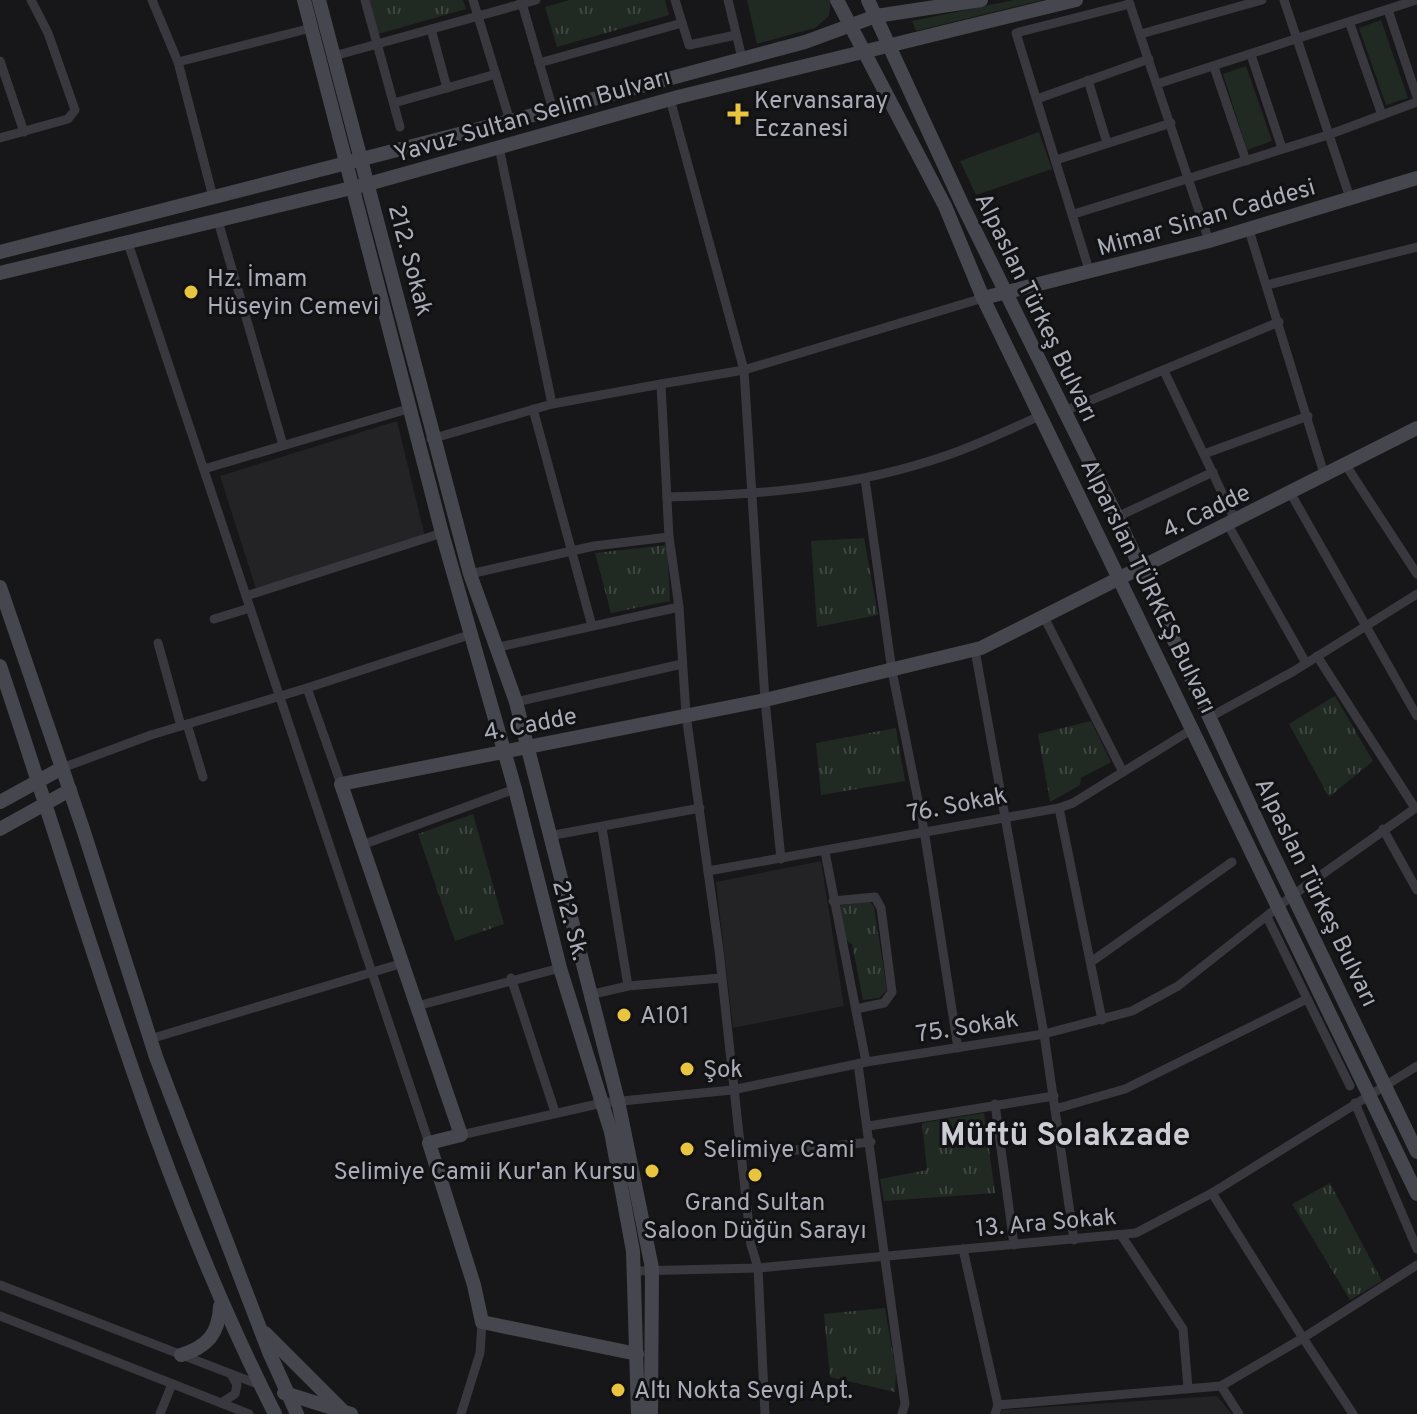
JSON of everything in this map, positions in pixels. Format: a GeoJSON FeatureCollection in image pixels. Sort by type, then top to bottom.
{"type":"FeatureCollection","features":[{"type":"Feature","properties":{"kind":"main road"},"geometry":{"type":"LineString","coordinates":[[304,0],[339,138],[352,161]]}},
{"type":"Feature","properties":{"kind":"main road","name":"212. Sokak"},"geometry":{"type":"LineString","coordinates":[[319,0],[334,56],[352,161],[428,440]]}},
{"type":"Feature","properties":{"kind":"main road","name":"Alparslan TÜRKEŞ Bulvarı"},"geometry":{"type":"LineString","coordinates":[[837,0],[945,206],[983,298],[1194,728],[1273,912],[1370,1094],[1417,1194]]}},
{"type":"Feature","properties":{"kind":"main road","name":"Alpaslan Türkeş Bulvarı"},"geometry":{"type":"LineString","coordinates":[[868,0],[1417,1152]]}},
{"type":"Feature","properties":{"kind":"main road","name":"Yavuz Sultan Selim Bulvarı"},"geometry":{"type":"LineString","coordinates":[[0,252],[553,110],[805,42],[876,16],[981,0]]}},
{"type":"Feature","properties":{"kind":"main road","name":"Yavuz Sultan Selim Bulvarı"},"geometry":{"type":"LineString","coordinates":[[0,273],[361,186],[670,99],[867,54],[1076,0]]}},
{"type":"Feature","properties":{"kind":"main road"},"geometry":{"type":"LineString","coordinates":[[311,172],[332,159],[339,138]]}},
{"type":"Feature","properties":{"kind":"main road","name":"Mimar Sinan Caddesi"},"geometry":{"type":"LineString","coordinates":[[983,298],[1249,230],[1417,178]]}},
{"type":"Feature","properties":{"kind":"main road"},"geometry":{"type":"LineString","coordinates":[[361,186],[359,210],[411,408],[428,440],[470,574],[499,647],[516,702],[589,995],[610,1102],[652,1268],[651,1414]]}},
{"type":"Feature","properties":{"kind":"main road"},"geometry":{"type":"LineString","coordinates":[[322,195],[359,210]]}},
{"type":"Feature","properties":{"kind":"main road"},"geometry":{"type":"LineString","coordinates":[[122,220],[128,243]]}},
{"type":"Feature","properties":{"kind":"main road","name":"4. Cadde"},"geometry":{"type":"LineString","coordinates":[[341,784],[765,700],[975,650],[1347,467],[1417,428]]}},
{"type":"Feature","properties":{"kind":"main road","name":"212. Sk."},"geometry":{"type":"LineString","coordinates":[[428,440],[442,533],[515,789],[560,968],[610,1102],[611,1132],[634,1271],[638,1414]]}},
{"type":"Feature","properties":{"kind":"main road"},"geometry":{"type":"LineString","coordinates":[[0,587],[70,790],[150,1039],[259,1326],[297,1414]]}},
{"type":"Feature","properties":{"kind":"main road"},"geometry":{"type":"LineString","coordinates":[[0,666],[133,1076],[221,1302],[275,1414]]}},
{"type":"Feature","properties":{"kind":"main road"},"geometry":{"type":"LineString","coordinates":[[0,802],[62,768]]}},
{"type":"Feature","properties":{"kind":"main road"},"geometry":{"type":"LineString","coordinates":[[341,784],[461,1135],[429,1143],[474,1285],[482,1322],[637,1354]]}},
{"type":"Feature","properties":{"kind":"main road"},"geometry":{"type":"LineString","coordinates":[[0,829],[70,790]]}},
{"type":"Feature","properties":{"kind":"main road"},"geometry":{"type":"LineString","coordinates":[[181,1355],[201,1347],[214,1335],[221,1302]]}},
{"type":"Feature","properties":{"kind":"main road"},"geometry":{"type":"LineString","coordinates":[[259,1326],[346,1413]]}},
{"type":"Feature","properties":{"kind":"main road"},"geometry":{"type":"LineString","coordinates":[[260,1385],[346,1413]]}},
{"type":"Feature","properties":{"kind":"street"},"geometry":{"type":"LineString","coordinates":[[0,138],[68,119],[75,107],[31,0]]}},
{"type":"Feature","properties":{"kind":"street"},"geometry":{"type":"LineString","coordinates":[[152,0],[178,62],[213,197]]}},
{"type":"Feature","properties":{"kind":"street"},"geometry":{"type":"LineString","coordinates":[[365,0],[400,127]]}},
{"type":"Feature","properties":{"kind":"street"},"geometry":{"type":"LineString","coordinates":[[473,0],[510,121]]}},
{"type":"Feature","properties":{"kind":"street"},"geometry":{"type":"LineString","coordinates":[[334,56],[536,0]]}},
{"type":"Feature","properties":{"kind":"street"},"geometry":{"type":"LineString","coordinates":[[675,0],[689,45],[736,35]]}},
{"type":"Feature","properties":{"kind":"street"},"geometry":{"type":"LineString","coordinates":[[728,0],[742,58]]}},
{"type":"Feature","properties":{"kind":"street"},"geometry":{"type":"LineString","coordinates":[[1141,34],[1262,0]]}},
{"type":"Feature","properties":{"kind":"street"},"geometry":{"type":"LineString","coordinates":[[1284,0],[1350,198]]}},
{"type":"Feature","properties":{"kind":"street"},"geometry":{"type":"LineString","coordinates":[[1157,84],[1350,24],[1416,0]]}},
{"type":"Feature","properties":{"kind":"street"},"geometry":{"type":"LineString","coordinates":[[521,2],[553,110]]}},
{"type":"Feature","properties":{"kind":"street"},"geometry":{"type":"LineString","coordinates":[[1090,273],[1016,33],[1129,2],[1209,241]]}},
{"type":"Feature","properties":{"kind":"street"},"geometry":{"type":"LineString","coordinates":[[1074,214],[1328,135],[1417,100],[1388,10]]}},
{"type":"Feature","properties":{"kind":"street"},"geometry":{"type":"LineString","coordinates":[[539,63],[682,23]]}},
{"type":"Feature","properties":{"kind":"street"},"geometry":{"type":"LineString","coordinates":[[1350,24],[1382,115]]}},
{"type":"Feature","properties":{"kind":"street"},"geometry":{"type":"LineString","coordinates":[[178,62],[311,28]]}},
{"type":"Feature","properties":{"kind":"street"},"geometry":{"type":"LineString","coordinates":[[431,29],[447,88]]}},
{"type":"Feature","properties":{"kind":"street"},"geometry":{"type":"LineString","coordinates":[[1251,55],[1282,148]]}},
{"type":"Feature","properties":{"kind":"street"},"geometry":{"type":"LineString","coordinates":[[1037,99],[1149,59]]}},
{"type":"Feature","properties":{"kind":"street"},"geometry":{"type":"LineString","coordinates":[[0,61],[24,132]]}},
{"type":"Feature","properties":{"kind":"street"},"geometry":{"type":"LineString","coordinates":[[1214,67],[1246,161]]}},
{"type":"Feature","properties":{"kind":"street"},"geometry":{"type":"LineString","coordinates":[[394,103],[496,74]]}},
{"type":"Feature","properties":{"kind":"street"},"geometry":{"type":"LineString","coordinates":[[1088,80],[1107,143]]}},
{"type":"Feature","properties":{"kind":"street"},"geometry":{"type":"LineString","coordinates":[[670,99],[744,370],[765,700],[781,859]]}},
{"type":"Feature","properties":{"kind":"street"},"geometry":{"type":"LineString","coordinates":[[1056,160],[1171,123]]}},
{"type":"Feature","properties":{"kind":"street"},"geometry":{"type":"LineString","coordinates":[[499,147],[552,404]]}},
{"type":"Feature","properties":{"kind":"street"},"geometry":{"type":"LineString","coordinates":[[218,221],[283,445]]}},
{"type":"Feature","properties":{"kind":"street"},"geometry":{"type":"LineString","coordinates":[[1249,230],[1325,477]]}},
{"type":"Feature","properties":{"kind":"street"},"geometry":{"type":"LineString","coordinates":[[128,243],[429,1143]]}},
{"type":"Feature","properties":{"kind":"street"},"geometry":{"type":"LineString","coordinates":[[1267,285],[1417,247]]}},
{"type":"Feature","properties":{"kind":"street"},"geometry":{"type":"LineString","coordinates":[[428,440],[552,404],[744,370],[983,298]]}},
{"type":"Feature","properties":{"kind":"street"},"geometry":{"type":"LineString","coordinates":[[1062,412],[1279,322]]}},
{"type":"Feature","properties":{"kind":"street"},"geometry":{"type":"LineString","coordinates":[[1164,371],[1213,472],[1232,524],[1306,663]]}},
{"type":"Feature","properties":{"kind":"street"},"geometry":{"type":"LineString","coordinates":[[661,384],[669,537],[679,607],[686,715],[708,871],[751,1245],[758,1268],[765,1414]]}},
{"type":"Feature","properties":{"kind":"street"},"geometry":{"type":"LineString","coordinates":[[204,469],[411,408]]}},
{"type":"Feature","properties":{"kind":"street"},"geometry":{"type":"LineString","coordinates":[[533,409],[592,626]]}},
{"type":"Feature","properties":{"kind":"street"},"geometry":{"type":"LineString","coordinates":[[667,497],[750,495],[865,479],[947,456],[1042,415]]}},
{"type":"Feature","properties":{"kind":"street"},"geometry":{"type":"LineString","coordinates":[[1204,454],[1308,416]]}},
{"type":"Feature","properties":{"kind":"street"},"geometry":{"type":"LineString","coordinates":[[1347,467],[1417,574]]}},
{"type":"Feature","properties":{"kind":"street"},"geometry":{"type":"LineString","coordinates":[[1117,517],[1213,472]]}},
{"type":"Feature","properties":{"kind":"street"},"geometry":{"type":"LineString","coordinates":[[865,479],[892,671],[924,830],[958,1048]]}},
{"type":"Feature","properties":{"kind":"street"},"geometry":{"type":"LineString","coordinates":[[1291,494],[1417,716]]}},
{"type":"Feature","properties":{"kind":"street"},"geometry":{"type":"LineString","coordinates":[[246,596],[442,533]]}},
{"type":"Feature","properties":{"kind":"street"},"geometry":{"type":"LineString","coordinates":[[470,574],[572,552],[669,537]]}},
{"type":"Feature","properties":{"kind":"street"},"geometry":{"type":"LineString","coordinates":[[1210,717],[1306,663],[1417,594]]}},
{"type":"Feature","properties":{"kind":"street"},"geometry":{"type":"LineString","coordinates":[[499,647],[679,607]]}},
{"type":"Feature","properties":{"kind":"street"},"geometry":{"type":"LineString","coordinates":[[214,619],[250,608]]}},
{"type":"Feature","properties":{"kind":"street"},"geometry":{"type":"LineString","coordinates":[[1044,617],[1123,772]]}},
{"type":"Feature","properties":{"kind":"street"},"geometry":{"type":"LineString","coordinates":[[62,768],[184,725],[472,634]]}},
{"type":"Feature","properties":{"kind":"street"},"geometry":{"type":"LineString","coordinates":[[158,643],[203,777]]}},
{"type":"Feature","properties":{"kind":"street"},"geometry":{"type":"LineString","coordinates":[[975,650],[1044,1034],[1074,1240]]}},
{"type":"Feature","properties":{"kind":"street"},"geometry":{"type":"LineString","coordinates":[[1317,656],[1416,808]]}},
{"type":"Feature","properties":{"kind":"street"},"geometry":{"type":"LineString","coordinates":[[516,702],[682,664]]}},
{"type":"Feature","properties":{"kind":"street"},"geometry":{"type":"LineString","coordinates":[[307,688],[341,784]]}},
{"type":"Feature","properties":{"kind":"street","name":"76. Sokak"},"geometry":{"type":"LineString","coordinates":[[708,871],[825,852],[1004,815],[1059,808],[1194,728]]}},
{"type":"Feature","properties":{"kind":"street"},"geometry":{"type":"LineString","coordinates":[[362,845],[515,789]]}},
{"type":"Feature","properties":{"kind":"street"},"geometry":{"type":"LineString","coordinates":[[549,836],[700,808]]}},
{"type":"Feature","properties":{"kind":"street"},"geometry":{"type":"LineString","coordinates":[[1059,808],[1102,1020]]}},
{"type":"Feature","properties":{"kind":"street","name":"75. Sokak"},"geometry":{"type":"LineString","coordinates":[[461,1135],[610,1102],[732,1090],[862,1063],[1044,1034],[1132,1011],[1178,986],[1293,895],[1416,808]]}},
{"type":"Feature","properties":{"kind":"street"},"geometry":{"type":"LineString","coordinates":[[602,828],[628,986]]}},
{"type":"Feature","properties":{"kind":"street"},"geometry":{"type":"LineString","coordinates":[[1383,829],[1417,890]]}},
{"type":"Feature","properties":{"kind":"street"},"geometry":{"type":"LineString","coordinates":[[825,852],[856,1009],[905,1404],[902,1414]]}},
{"type":"Feature","properties":{"kind":"street"},"geometry":{"type":"LineString","coordinates":[[1091,962],[1232,862]]}},
{"type":"Feature","properties":{"kind":"street"},"geometry":{"type":"LineString","coordinates":[[833,901],[869,896],[875,897],[881,908],[892,992],[884,1003],[856,1009]]}},
{"type":"Feature","properties":{"kind":"street"},"geometry":{"type":"LineString","coordinates":[[1273,912],[1307,999],[1350,1086]]}},
{"type":"Feature","properties":{"kind":"street"},"geometry":{"type":"LineString","coordinates":[[150,1039],[403,963]]}},
{"type":"Feature","properties":{"kind":"street"},"geometry":{"type":"LineString","coordinates":[[417,1006],[511,978],[560,968]]}},
{"type":"Feature","properties":{"kind":"street"},"geometry":{"type":"LineString","coordinates":[[511,978],[555,1112]]}},
{"type":"Feature","properties":{"kind":"street"},"geometry":{"type":"LineString","coordinates":[[589,995],[628,986],[721,978]]}},
{"type":"Feature","properties":{"kind":"street"},"geometry":{"type":"LineString","coordinates":[[1055,1109],[1125,1089],[1307,999]]}},
{"type":"Feature","properties":{"kind":"street","name":"13. Ara Sokak"},"geometry":{"type":"LineString","coordinates":[[634,1271],[652,1268],[758,1268],[1136,1233],[1212,1193],[1417,1066]]}},
{"type":"Feature","properties":{"kind":"street"},"geometry":{"type":"LineString","coordinates":[[869,1126],[1054,1096]]}},
{"type":"Feature","properties":{"kind":"street"},"geometry":{"type":"LineString","coordinates":[[1355,1103],[1417,1249]]}},
{"type":"Feature","properties":{"kind":"street"},"geometry":{"type":"LineString","coordinates":[[995,1104],[1014,1245]]}},
{"type":"Feature","properties":{"kind":"street"},"geometry":{"type":"LineString","coordinates":[[740,1156],[871,1142]]}},
{"type":"Feature","properties":{"kind":"street"},"geometry":{"type":"LineString","coordinates":[[1212,1193],[1353,1414]]}},
{"type":"Feature","properties":{"kind":"street"},"geometry":{"type":"LineString","coordinates":[[1121,1235],[1183,1329],[1188,1388]]}},
{"type":"Feature","properties":{"kind":"street"},"geometry":{"type":"LineString","coordinates":[[963,1249],[997,1410],[1221,1386],[1417,1265]]}},
{"type":"Feature","properties":{"kind":"street"},"geometry":{"type":"LineString","coordinates":[[0,1285],[260,1385]]}},
{"type":"Feature","properties":{"kind":"street"},"geometry":{"type":"LineString","coordinates":[[0,1316],[249,1414]]}},
{"type":"Feature","properties":{"kind":"street"},"geometry":{"type":"LineString","coordinates":[[461,1414],[480,1353],[482,1322]]}},
{"type":"Feature","properties":{"kind":"street"},"geometry":{"type":"LineString","coordinates":[[221,1403],[235,1394],[236,1381],[231,1374]]}},
{"type":"Feature","properties":{"kind":"street"},"geometry":{"type":"LineString","coordinates":[[160,1414],[172,1384]]}},
{"type":"Feature","properties":{"kind":"street"},"geometry":{"type":"LineString","coordinates":[[1221,1386],[1239,1414]]}},
{"type":"Feature","properties":{"kind":"shaded area"},"geometry":{"type":"Polygon","coordinates":[[[397,421],[425,537],[256,589],[220,476],[397,421]]]}},
{"type":"Feature","properties":{"kind":"shaded area"},"geometry":{"type":"Polygon","coordinates":[[[821,861],[844,1006],[733,1028],[716,882],[821,861]]]}},
{"type":"Feature","properties":{"kind":"shaded area"},"geometry":{"type":"Polygon","coordinates":[[[1217,1396],[1232,1414],[1000,1414],[1002,1410],[1217,1396]]]}},
{"type":"Feature","properties":{"kind":"green space"},"geometry":{"type":"Polygon","coordinates":[[[369,0],[463,0],[466,9],[378,34],[369,0]]]}},
{"type":"Feature","properties":{"kind":"green space"},"geometry":{"type":"Polygon","coordinates":[[[570,0],[665,0],[669,15],[557,47],[545,7],[570,0]]]}},
{"type":"Feature","properties":{"kind":"green space"},"geometry":{"type":"Polygon","coordinates":[[[747,0],[831,0],[829,16],[815,28],[757,44],[747,0]]]}},
{"type":"Feature","properties":{"kind":"green space"},"geometry":{"type":"Polygon","coordinates":[[[1014,0],[1043,0],[916,31],[912,21],[1014,0]]]}},
{"type":"Feature","properties":{"kind":"green space"},"geometry":{"type":"Polygon","coordinates":[[[1381,20],[1408,98],[1386,105],[1359,28],[1381,20]]]}},
{"type":"Feature","properties":{"kind":"green space"},"geometry":{"type":"Polygon","coordinates":[[[1246,66],[1272,141],[1247,150],[1223,74],[1246,66]]]}},
{"type":"Feature","properties":{"kind":"green space"},"geometry":{"type":"Polygon","coordinates":[[[1039,132],[1052,169],[976,195],[960,161],[1039,132]]]}},
{"type":"Feature","properties":{"kind":"green space"},"geometry":{"type":"Polygon","coordinates":[[[864,538],[878,615],[817,627],[811,541],[864,538]]]}},
{"type":"Feature","properties":{"kind":"green space"},"geometry":{"type":"Polygon","coordinates":[[[667,545],[670,601],[611,613],[595,553],[667,545]]]}},
{"type":"Feature","properties":{"kind":"green space"},"geometry":{"type":"Polygon","coordinates":[[[1335,696],[1373,761],[1329,797],[1289,724],[1335,696]]]}},
{"type":"Feature","properties":{"kind":"green space"},"geometry":{"type":"Polygon","coordinates":[[[1091,721],[1111,762],[1081,778],[1080,785],[1050,802],[1038,734],[1091,721]]]}},
{"type":"Feature","properties":{"kind":"green space"},"geometry":{"type":"Polygon","coordinates":[[[896,728],[905,781],[821,795],[816,743],[896,728]]]}},
{"type":"Feature","properties":{"kind":"green space"},"geometry":{"type":"Polygon","coordinates":[[[473,814],[504,924],[455,941],[418,834],[473,814]]]}},
{"type":"Feature","properties":{"kind":"green space"},"geometry":{"type":"Polygon","coordinates":[[[869,900],[874,907],[887,990],[879,998],[863,1000],[852,944],[844,939],[839,906],[869,900]]]}},
{"type":"Feature","properties":{"kind":"green space"},"geometry":{"type":"Polygon","coordinates":[[[984,1113],[995,1193],[884,1201],[880,1179],[927,1170],[922,1123],[984,1113]]]}},
{"type":"Feature","properties":{"kind":"green space"},"geometry":{"type":"Polygon","coordinates":[[[1330,1183],[1382,1281],[1350,1300],[1292,1204],[1330,1183]]]}},
{"type":"Feature","properties":{"kind":"green space"},"geometry":{"type":"Polygon","coordinates":[[[885,1308],[896,1372],[895,1392],[830,1377],[824,1314],[885,1308]]]}},
{"type":"Feature","properties":{"kind":"place","name":"Kervansaray Eczanesi"},"geometry":{"type":"Point","coordinates":[738,114]}},
{"type":"Feature","properties":{"kind":"place","name":"Hz. İmam Hüseyin Cemevi"},"geometry":{"type":"Point","coordinates":[191,292]}},
{"type":"Feature","properties":{"kind":"place","name":"A101"},"geometry":{"type":"Point","coordinates":[624,1015]}},
{"type":"Feature","properties":{"kind":"place","name":"Şok"},"geometry":{"type":"Point","coordinates":[687,1069]}},
{"type":"Feature","properties":{"kind":"place","name":"Selimiye Cami"},"geometry":{"type":"Point","coordinates":[687,1149]}},
{"type":"Feature","properties":{"kind":"place","name":"Selimiye Camii Kur'an Kursu"},"geometry":{"type":"Point","coordinates":[652,1171]}},
{"type":"Feature","properties":{"kind":"place","name":"Grand Sultan Saloon Düğün Sarayı"},"geometry":{"type":"Point","coordinates":[755,1175]}},
{"type":"Feature","properties":{"kind":"place","name":"Altı Nokta Sevgi Apt."},"geometry":{"type":"Point","coordinates":[618,1390]}},
{"type":"Feature","properties":{"kind":"district","name":"Müftü Solakzade"},"geometry":{"type":"Point","coordinates":[1065,1134]}}]}
